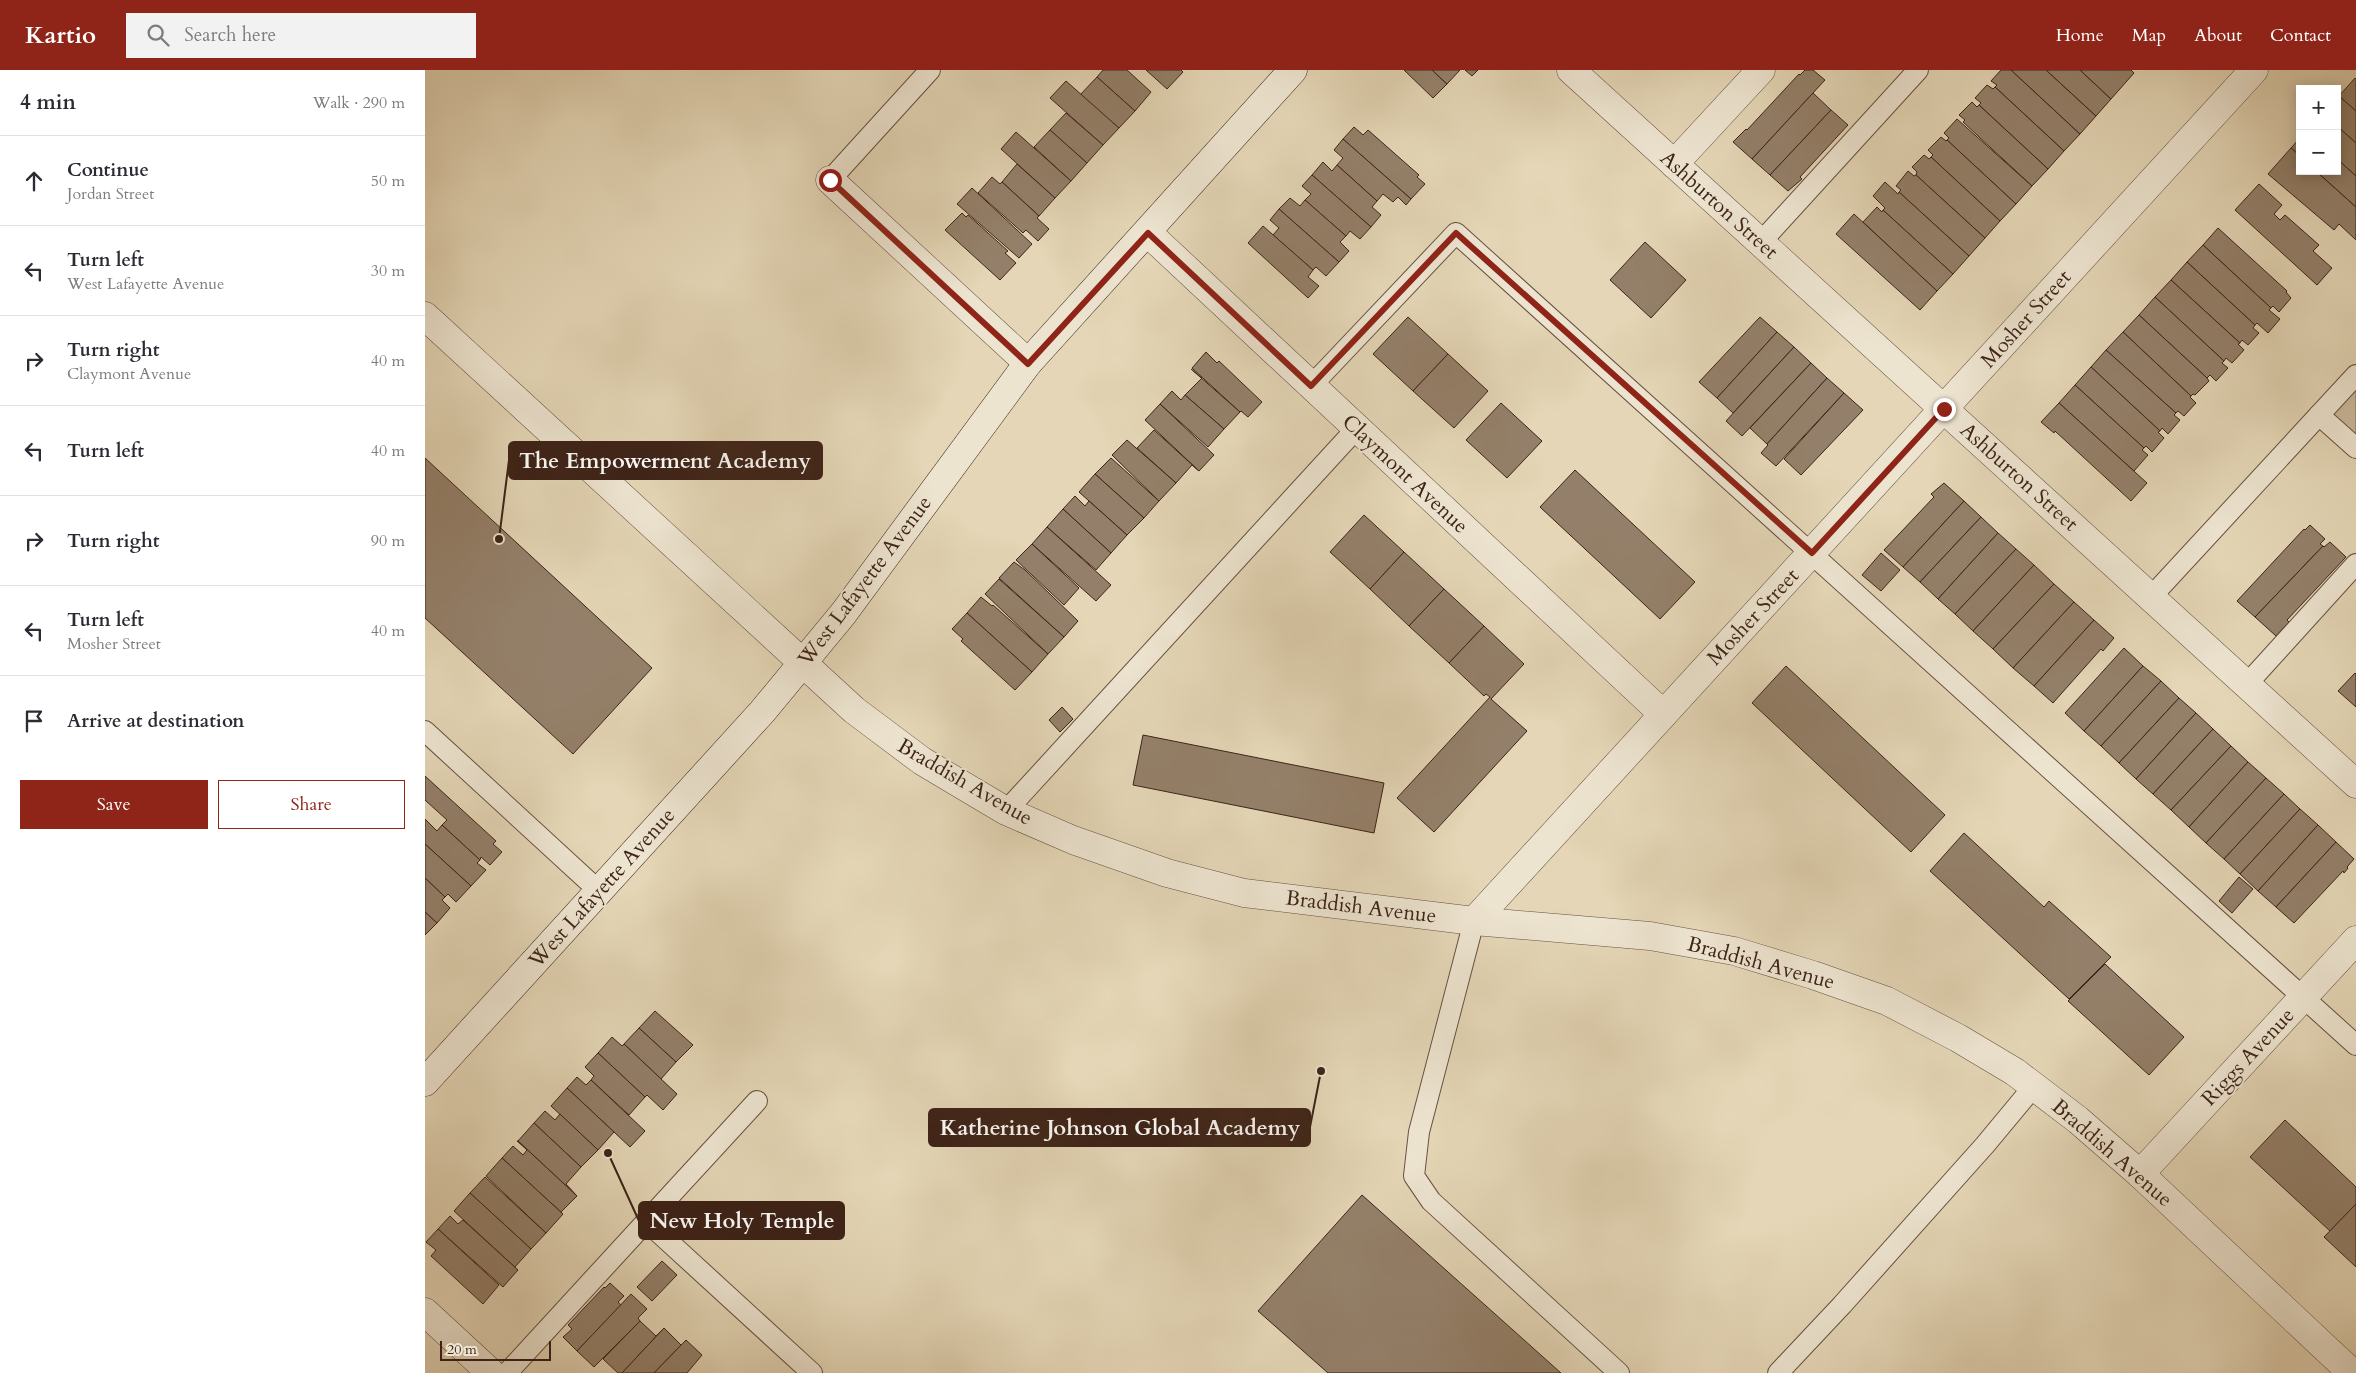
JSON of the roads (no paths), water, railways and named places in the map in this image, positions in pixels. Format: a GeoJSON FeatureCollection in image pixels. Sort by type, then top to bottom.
{"type":"FeatureCollection","features":[{"type":"Feature","properties":{"kind":"street","name":"West Lafayette Avenue"},"geometry":{"type":"LineString","coordinates":[[425,1082],[803,664],[843,614],[1028,364],[1293,70]]}},
{"type":"Feature","properties":{"kind":"street","name":"Ashburton Street"},"geometry":{"type":"LineString","coordinates":[[1571,70],[2356,784]]}},
{"type":"Feature","properties":{"kind":"street"},"geometry":{"type":"LineString","coordinates":[[1674,164],[1761,70]]}},
{"type":"Feature","properties":{"kind":"street","name":"Mosher Street"},"geometry":{"type":"LineString","coordinates":[[1474,921],[2254,70]]}},
{"type":"Feature","properties":{"kind":"street"},"geometry":{"type":"LineString","coordinates":[[830,180],[1028,364]]}},
{"type":"Feature","properties":{"kind":"street","name":"Claymont Avenue"},"geometry":{"type":"LineString","coordinates":[[1148,233],[1663,714]]}},
{"type":"Feature","properties":{"kind":"street","name":"Braddish Avenue"},"geometry":{"type":"LineString","coordinates":[[425,316],[854,710],[922,761],[1006,810],[1073,840],[1158,869],[1244,892],[1474,921],[1651,936],[1734,951],[1795,969],[1887,1001],[1958,1038],[2015,1072],[2078,1120],[2140,1174],[2352,1373]]}},
{"type":"Feature","properties":{"kind":"street","name":"Riggs Avenue"},"geometry":{"type":"LineString","coordinates":[[2140,1174],[2356,940]]}},
{"type":"Feature","properties":{"kind":"street"},"geometry":{"type":"LineString","coordinates":[[425,1312],[491,1373]]}},
{"type":"Feature","properties":{"kind":"lane"},"geometry":{"type":"LineString","coordinates":[[830,180],[930,70]]}},
{"type":"Feature","properties":{"kind":"lane"},"geometry":{"type":"LineString","coordinates":[[1761,242],[1908,74]]}},
{"type":"Feature","properties":{"kind":"lane"},"geometry":{"type":"LineString","coordinates":[[1311,386],[1456,233],[2356,1045]]}},
{"type":"Feature","properties":{"kind":"lane"},"geometry":{"type":"LineString","coordinates":[[2151,597],[2356,375]]}},
{"type":"Feature","properties":{"kind":"lane"},"geometry":{"type":"LineString","coordinates":[[2319,415],[2356,448]]}},
{"type":"Feature","properties":{"kind":"lane"},"geometry":{"type":"LineString","coordinates":[[1006,810],[1357,429]]}},
{"type":"Feature","properties":{"kind":"lane"},"geometry":{"type":"LineString","coordinates":[[2247,684],[2356,564]]}},
{"type":"Feature","properties":{"kind":"lane"},"geometry":{"type":"LineString","coordinates":[[425,731],[599,891]]}},
{"type":"Feature","properties":{"kind":"lane"},"geometry":{"type":"LineString","coordinates":[[1474,921],[1419,1132],[1414,1176],[1431,1200],[1619,1373]]}},
{"type":"Feature","properties":{"kind":"lane"},"geometry":{"type":"LineString","coordinates":[[1778,1373],[1855,1291],[1985,1145],[2034,1086]]}},
{"type":"Feature","properties":{"kind":"lane"},"geometry":{"type":"LineString","coordinates":[[507,1373],[757,1101]]}},
{"type":"Feature","properties":{"kind":"lane"},"geometry":{"type":"LineString","coordinates":[[646,1221],[812,1373]]}},
{"type":"Feature","properties":{"kind":"place","name":"The Empowerment Academy"},"geometry":{"type":"Point","coordinates":[499,539]}},
{"type":"Feature","properties":{"kind":"place","name":"Katherine Johnson Global Academy"},"geometry":{"type":"Point","coordinates":[1321,1071]}},
{"type":"Feature","properties":{"kind":"place","name":"New Holy Temple"},"geometry":{"type":"Point","coordinates":[608,1153]}}]}
